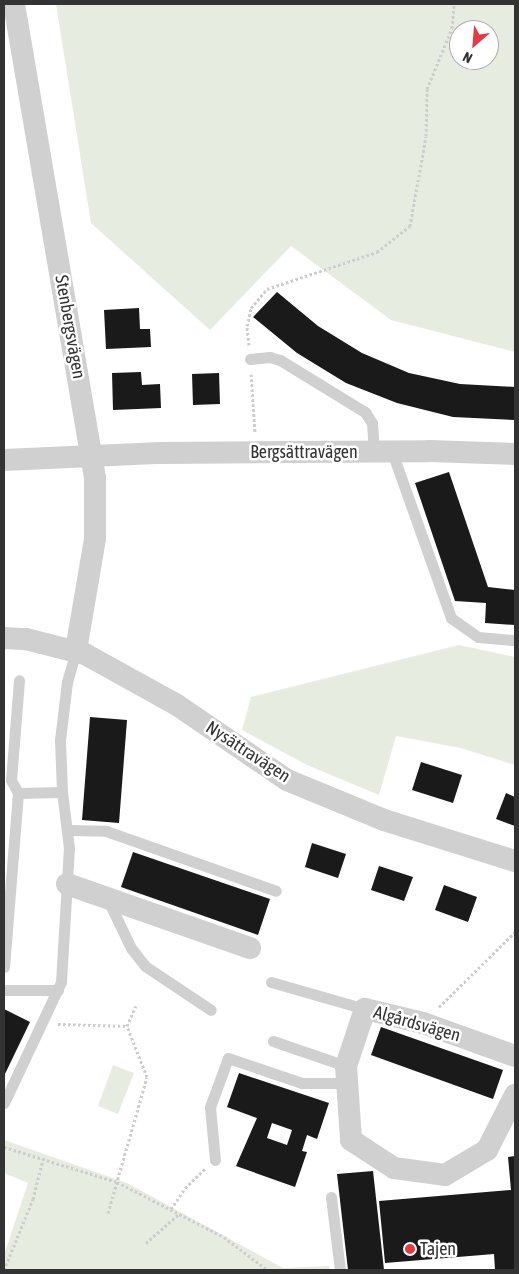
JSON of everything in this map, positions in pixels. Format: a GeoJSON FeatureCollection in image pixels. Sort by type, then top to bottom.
{"type":"FeatureCollection","features":[{"type":"Feature","properties":{"kind":"street","name":"Stenbergsvägen"},"geometry":{"type":"LineString","coordinates":[[14,4],[92,458],[96,539],[76,650]]}},
{"type":"Feature","properties":{"kind":"street","name":"Bergsättravägen"},"geometry":{"type":"LineString","coordinates":[[4,460],[92,458],[161,452],[515,454]]}},
{"type":"Feature","properties":{"kind":"street","name":"Nysättravägen"},"geometry":{"type":"LineString","coordinates":[[4,638],[26,639],[76,650],[177,705],[287,780],[384,820],[515,861]]}},
{"type":"Feature","properties":{"kind":"street"},"geometry":{"type":"LineString","coordinates":[[67,884],[250,948]]}},
{"type":"Feature","properties":{"kind":"street","name":"Algårdsvägen"},"geometry":{"type":"LineString","coordinates":[[515,1056],[423,1024],[365,1009],[346,1075],[351,1140],[394,1168],[445,1175],[487,1150],[515,1095]]}},
{"type":"Feature","properties":{"kind":"lane"},"geometry":{"type":"LineString","coordinates":[[250,359],[270,356],[280,360],[365,412],[372,423],[451,618],[478,637],[515,640]]}},
{"type":"Feature","properties":{"kind":"lane"},"geometry":{"type":"LineString","coordinates":[[4,1103],[58,990],[67,884],[67,830],[62,792],[60,740],[67,682],[76,650]]}},
{"type":"Feature","properties":{"kind":"lane"},"geometry":{"type":"LineString","coordinates":[[4,967],[18,793],[11,780],[19,680]]}},
{"type":"Feature","properties":{"kind":"lane"},"geometry":{"type":"LineString","coordinates":[[18,793],[62,792]]}},
{"type":"Feature","properties":{"kind":"lane"},"geometry":{"type":"LineString","coordinates":[[67,830],[106,831],[276,891]]}},
{"type":"Feature","properties":{"kind":"lane"},"geometry":{"type":"LineString","coordinates":[[107,898],[131,948],[145,966],[211,1010]]}},
{"type":"Feature","properties":{"kind":"lane"},"geometry":{"type":"LineString","coordinates":[[271,982],[365,1009]]}},
{"type":"Feature","properties":{"kind":"lane"},"geometry":{"type":"LineString","coordinates":[[4,990],[58,990]]}},
{"type":"Feature","properties":{"kind":"lane"},"geometry":{"type":"LineString","coordinates":[[274,1041],[346,1075]]}},
{"type":"Feature","properties":{"kind":"lane"},"geometry":{"type":"LineString","coordinates":[[215,1160],[210,1108],[228,1058],[302,1083],[346,1075]]}},
{"type":"Feature","properties":{"kind":"lane"},"geometry":{"type":"LineString","coordinates":[[331,1196],[340,1270]]}},
{"type":"Feature","properties":{"kind":"path"},"geometry":{"type":"LineString","coordinates":[[257,452],[247,326],[251,308],[267,289],[376,252],[410,226],[426,136],[427,89],[452,28],[454,4]]}},
{"type":"Feature","properties":{"kind":"path"},"geometry":{"type":"LineString","coordinates":[[423,1024],[515,932]]}},
{"type":"Feature","properties":{"kind":"path"},"geometry":{"type":"LineString","coordinates":[[108,1213],[147,1077],[127,1026],[136,1006]]}},
{"type":"Feature","properties":{"kind":"path"},"geometry":{"type":"LineString","coordinates":[[43,1024],[127,1026]]}},
{"type":"Feature","properties":{"kind":"path"},"geometry":{"type":"LineString","coordinates":[[4,1146],[116,1182],[224,1237],[268,1270]]}},
{"type":"Feature","properties":{"kind":"path"},"geometry":{"type":"LineString","coordinates":[[4,1270],[33,1199],[43,1159]]}},
{"type":"Feature","properties":{"kind":"path"},"geometry":{"type":"LineString","coordinates":[[171,1209],[185,1188],[215,1160]]}},
{"type":"Feature","properties":{"kind":"path"},"geometry":{"type":"LineString","coordinates":[[146,1243],[180,1214]]}},
{"type":"Feature","properties":{"kind":"shaded area"},"geometry":{"type":"Polygon","coordinates":[[[56,4],[515,4],[515,352],[391,320],[291,246],[210,330],[91,223],[56,4]]]}},
{"type":"Feature","properties":{"kind":"shaded area"},"geometry":{"type":"Polygon","coordinates":[[[459,645],[515,657],[515,765],[461,748],[396,736],[379,795],[307,765],[242,730],[251,697],[459,645]]]}},
{"type":"Feature","properties":{"kind":"shaded area"},"geometry":{"type":"Polygon","coordinates":[[[113,1065],[134,1073],[118,1114],[98,1106],[113,1065]]]}},
{"type":"Feature","properties":{"kind":"shaded area"},"geometry":{"type":"Polygon","coordinates":[[[4,1140],[127,1183],[283,1268],[329,1266],[330,1270],[4,1270],[4,1255],[28,1183],[4,1173],[4,1140]]]}},
{"type":"Feature","properties":{"kind":"building"},"geometry":{"type":"Polygon","coordinates":[[[277,292],[318,326],[362,353],[409,373],[460,384],[515,387],[515,420],[453,417],[397,403],[346,383],[297,353],[253,317],[277,292]]]}},
{"type":"Feature","properties":{"kind":"building"},"geometry":{"type":"Polygon","coordinates":[[[139,308],[140,329],[150,329],[151,347],[106,349],[104,310],[139,308]]]}},
{"type":"Feature","properties":{"kind":"building"},"geometry":{"type":"Polygon","coordinates":[[[141,372],[142,385],[160,384],[161,408],[113,410],[112,373],[141,372]]]}},
{"type":"Feature","properties":{"kind":"building"},"geometry":{"type":"Polygon","coordinates":[[[219,373],[220,404],[193,405],[192,374],[219,373]]]}},
{"type":"Feature","properties":{"kind":"building"},"geometry":{"type":"Polygon","coordinates":[[[449,472],[488,587],[515,590],[515,625],[485,623],[486,603],[455,601],[415,483],[449,472]]]}},
{"type":"Feature","properties":{"kind":"building"},"geometry":{"type":"Polygon","coordinates":[[[90,717],[127,720],[119,823],[82,820],[90,717]]]}},
{"type":"Feature","properties":{"kind":"building"},"geometry":{"type":"Polygon","coordinates":[[[421,762],[462,775],[453,803],[412,790],[421,762]]]}},
{"type":"Feature","properties":{"kind":"building"},"geometry":{"type":"Polygon","coordinates":[[[506,793],[515,797],[515,826],[496,819],[506,793]]]}},
{"type":"Feature","properties":{"kind":"building"},"geometry":{"type":"Polygon","coordinates":[[[312,843],[346,854],[338,878],[305,867],[312,843]]]}},
{"type":"Feature","properties":{"kind":"building"},"geometry":{"type":"Polygon","coordinates":[[[133,852],[270,899],[258,935],[121,887],[133,852]]]}},
{"type":"Feature","properties":{"kind":"building"},"geometry":{"type":"Polygon","coordinates":[[[379,866],[413,877],[404,901],[371,890],[379,866]]]}},
{"type":"Feature","properties":{"kind":"building"},"geometry":{"type":"Polygon","coordinates":[[[444,885],[477,897],[468,922],[435,910],[444,885]]]}},
{"type":"Feature","properties":{"kind":"building"},"geometry":{"type":"Polygon","coordinates":[[[4,1009],[30,1022],[4,1076],[4,1009]]]}},
{"type":"Feature","properties":{"kind":"building"},"geometry":{"type":"Polygon","coordinates":[[[381,1027],[503,1070],[493,1099],[371,1055],[381,1027]]]}},
{"type":"Feature","properties":{"kind":"building"},"geometry":{"type":"Polygon","coordinates":[[[239,1073],[329,1103],[317,1139],[307,1135],[302,1151],[307,1152],[295,1187],[236,1166],[257,1118],[227,1107],[239,1073]],[[272,1123],[267,1138],[287,1145],[292,1130],[272,1123]]]}},
{"type":"Feature","properties":{"kind":"building"},"geometry":{"type":"Polygon","coordinates":[[[515,1156],[515,1270],[495,1270],[494,1254],[385,1263],[379,1201],[511,1190],[508,1157],[515,1156]]]}},
{"type":"Feature","properties":{"kind":"building"},"geometry":{"type":"Polygon","coordinates":[[[373,1171],[384,1270],[348,1270],[337,1174],[373,1171]]]}},
{"type":"Feature","properties":{"kind":"place","name":"Tajen"},"geometry":{"type":"Point","coordinates":[410,1249]}}]}
